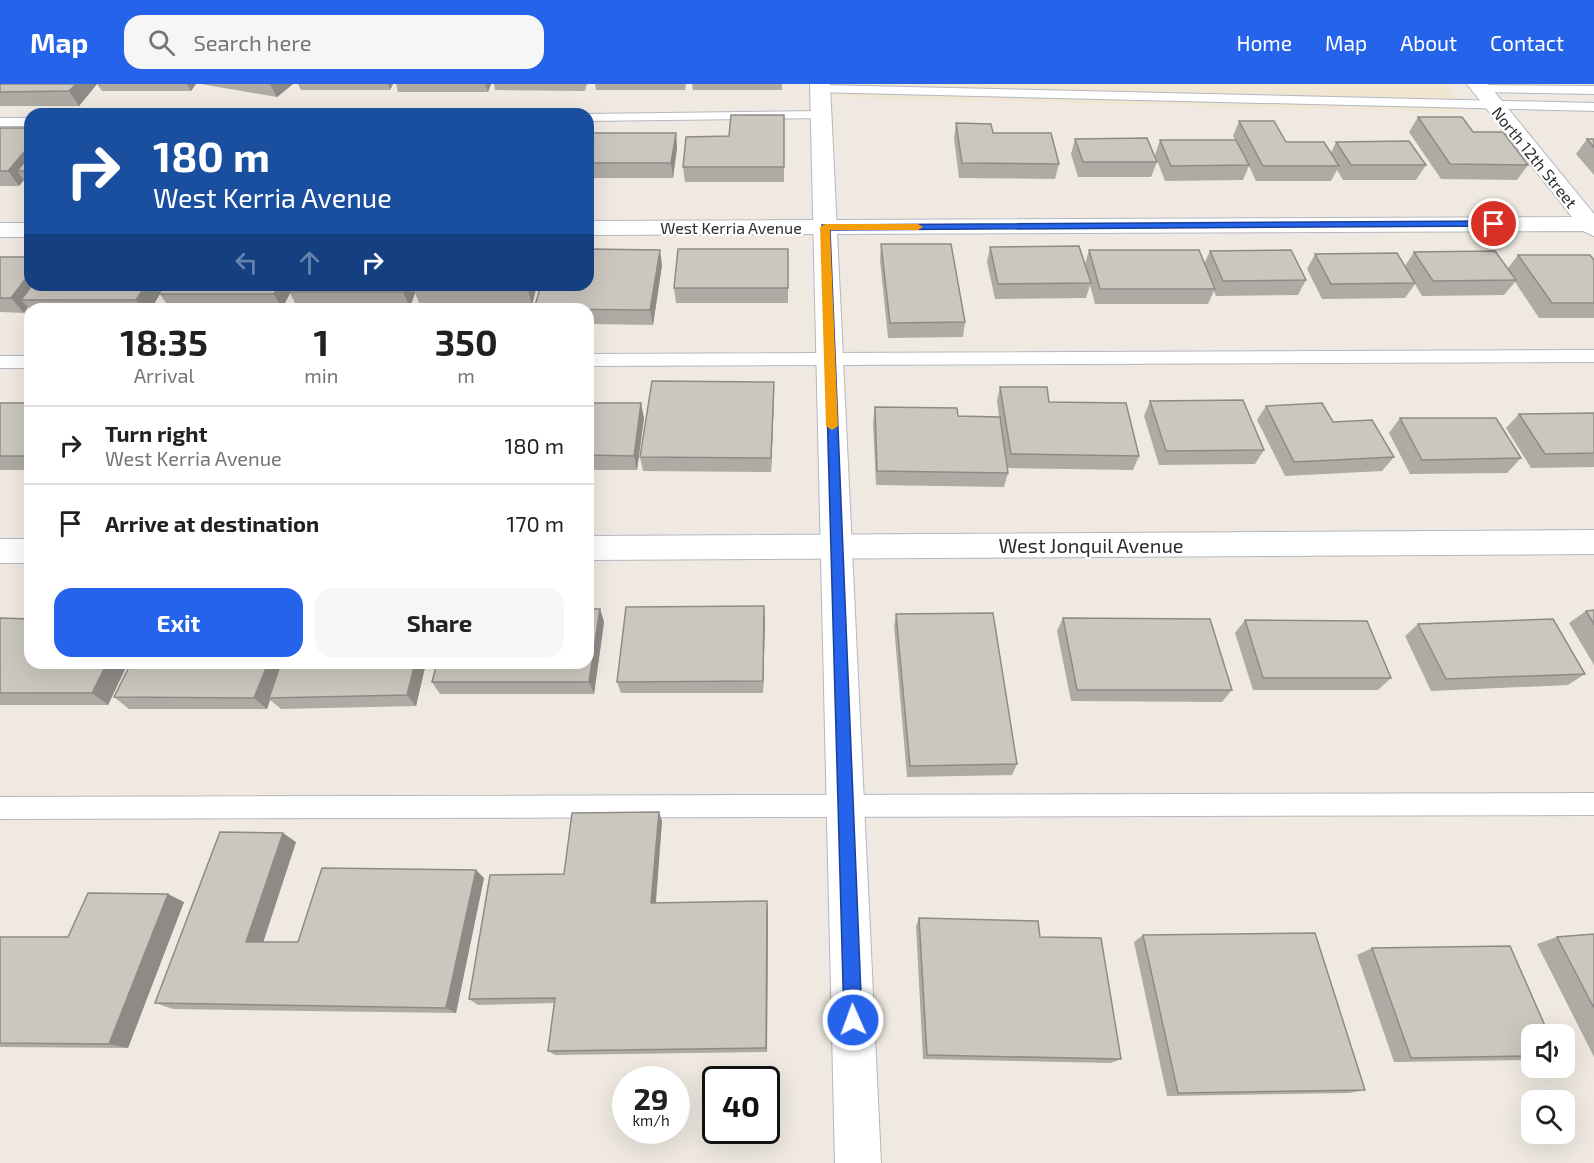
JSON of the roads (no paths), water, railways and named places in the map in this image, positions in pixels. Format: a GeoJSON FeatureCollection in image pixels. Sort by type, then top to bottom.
{"type":"FeatureCollection","features":[{"type":"Feature","properties":{"kind":"street","name":"North 12th Street"},"geometry":{"type":"LineString","coordinates":[[1484,93],[1593,226]]}},
{"type":"Feature","properties":{"kind":"street"},"geometry":{"type":"LineString","coordinates":[[820,96],[858,1163]]}},
{"type":"Feature","properties":{"kind":"street","name":"West Kerria Avenue"},"geometry":{"type":"LineString","coordinates":[[594,228],[1593,226]]}},
{"type":"Feature","properties":{"kind":"street"},"geometry":{"type":"LineString","coordinates":[[0,230],[24,230]]}},
{"type":"Feature","properties":{"kind":"street","name":"West Jonquil Avenue"},"geometry":{"type":"LineString","coordinates":[[594,548],[1594,542]]}},
{"type":"Feature","properties":{"kind":"street"},"geometry":{"type":"LineString","coordinates":[[0,551],[24,550]]}},
{"type":"Feature","properties":{"kind":"lane"},"geometry":{"type":"LineString","coordinates":[[594,116],[820,96],[862,87],[1484,93],[1594,107]]}},
{"type":"Feature","properties":{"kind":"lane"},"geometry":{"type":"LineString","coordinates":[[1484,93],[1525,87],[1594,90]]}},
{"type":"Feature","properties":{"kind":"lane"},"geometry":{"type":"LineString","coordinates":[[0,122],[24,122]]}},
{"type":"Feature","properties":{"kind":"lane"},"geometry":{"type":"LineString","coordinates":[[594,360],[1594,356]]}},
{"type":"Feature","properties":{"kind":"lane"},"geometry":{"type":"LineString","coordinates":[[0,362],[24,362]]}},
{"type":"Feature","properties":{"kind":"lane"},"geometry":{"type":"LineString","coordinates":[[0,808],[1594,804]]}}]}
